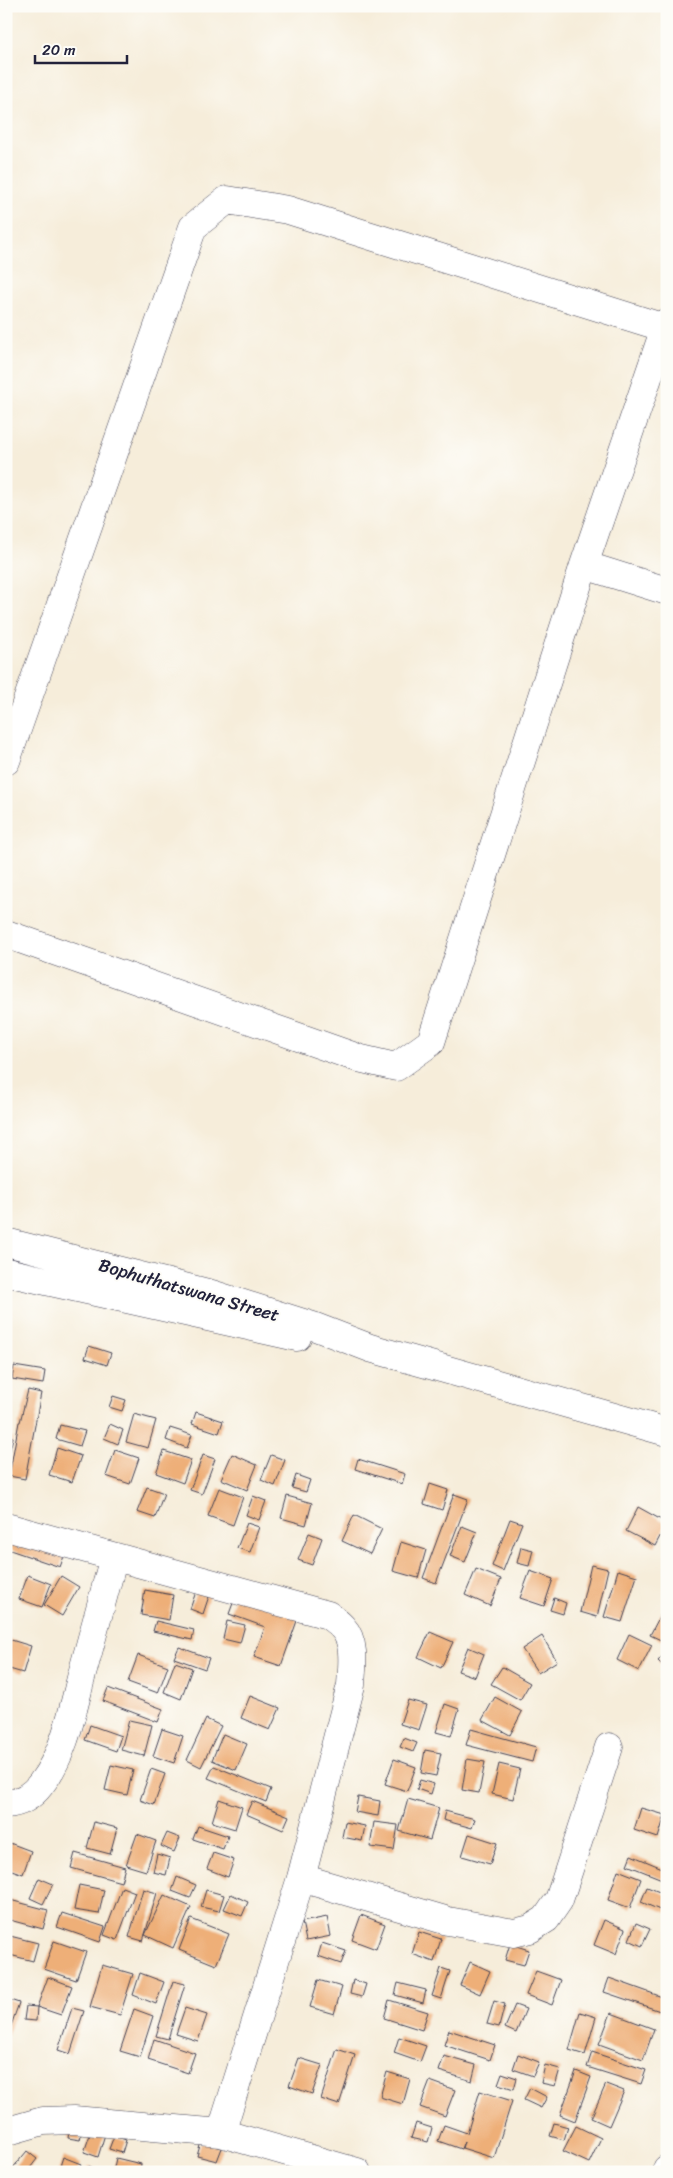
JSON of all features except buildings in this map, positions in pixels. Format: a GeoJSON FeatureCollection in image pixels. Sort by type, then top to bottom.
{"type":"FeatureCollection","features":[{"type":"Feature","properties":{"kind":"street"},"geometry":{"type":"LineString","coordinates":[[6,761],[193,227],[227,200],[288,210],[666,325],[584,565],[430,1042],[396,1067],[358,1058],[6,934]]}},
{"type":"Feature","properties":{"kind":"street"},"geometry":{"type":"LineString","coordinates":[[584,565],[667,590]]}},
{"type":"Feature","properties":{"kind":"street","name":"Bophuthatswana Street"},"geometry":{"type":"LineString","coordinates":[[6,1242],[212,1294],[313,1326],[370,1348],[667,1432]]}},
{"type":"Feature","properties":{"kind":"street","name":"Bophuthatswana Street"},"geometry":{"type":"LineString","coordinates":[[6,1272],[266,1331],[370,1348]]}},
{"type":"Feature","properties":{"kind":"street"},"geometry":{"type":"LineString","coordinates":[[6,1527],[328,1615],[344,1628],[350,1643],[351,1686],[301,1878],[221,2133]]}},
{"type":"Feature","properties":{"kind":"street"},"geometry":{"type":"LineString","coordinates":[[6,1804],[16,1804],[29,1796],[41,1784],[56,1758],[71,1716],[114,1557]]}},
{"type":"Feature","properties":{"kind":"street"},"geometry":{"type":"LineString","coordinates":[[301,1878],[448,1921],[514,1933],[530,1929],[546,1919],[559,1900],[609,1747]]}},
{"type":"Feature","properties":{"kind":"street"},"geometry":{"type":"LineString","coordinates":[[7,2132],[43,2121],[74,2120],[221,2133],[357,2172]]}}]}
